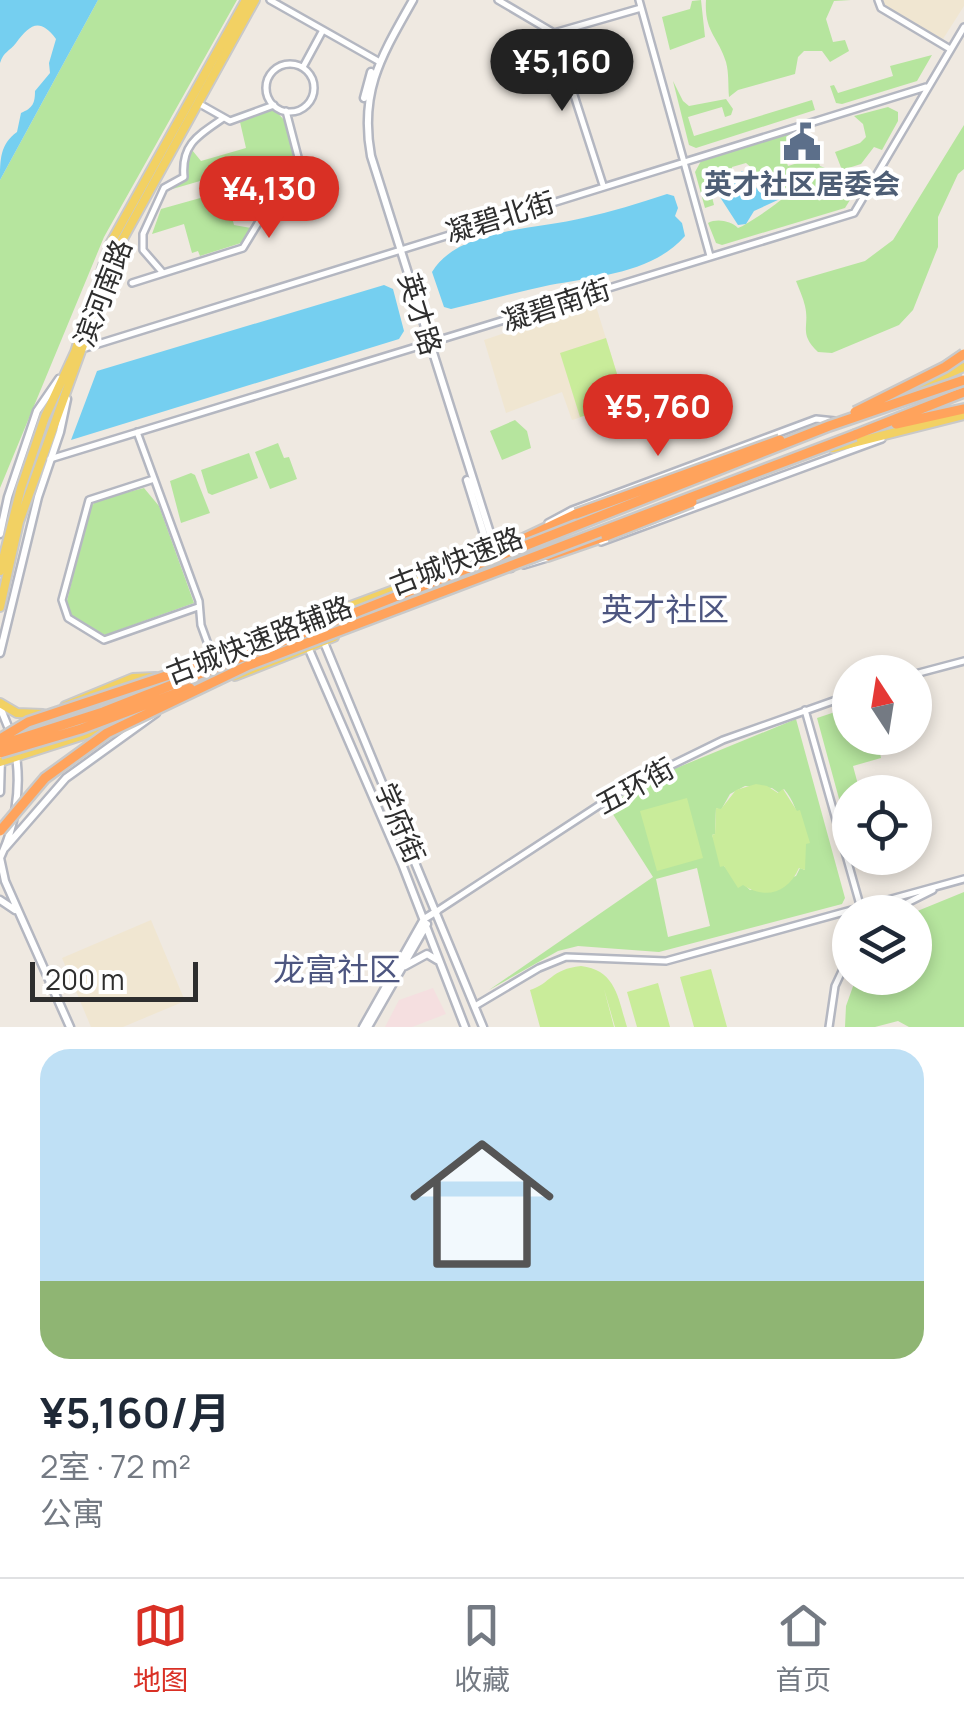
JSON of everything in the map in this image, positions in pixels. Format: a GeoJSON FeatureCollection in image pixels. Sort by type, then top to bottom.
{"type":"FeatureCollection","features":[{"type":"Feature","properties":{"kind":"highway"},"geometry":{"type":"LineString","coordinates":[[493,553],[576,514],[832,423],[964,354]]}},
{"type":"Feature","properties":{"kind":"highway","name":"古城快速路"},"geometry":{"type":"LineString","coordinates":[[0,750],[537,543],[832,423],[963,383]]}},
{"type":"Feature","properties":{"kind":"highway","name":"古城快速路"},"geometry":{"type":"LineString","coordinates":[[0,831],[46,778],[95,742],[249,665],[855,434],[963,383]]}},
{"type":"Feature","properties":{"kind":"highway"},"geometry":{"type":"LineString","coordinates":[[508,570],[788,466],[855,434],[964,412]]}},
{"type":"Feature","properties":{"kind":"highway"},"geometry":{"type":"LineString","coordinates":[[0,750],[81,729],[249,665]]}},
{"type":"Feature","properties":{"kind":"main road","name":"滨河南路"},"geometry":{"type":"LineString","coordinates":[[78,350],[110,244],[246,0]]}},
{"type":"Feature","properties":{"kind":"main road","name":"滨河南路"},"geometry":{"type":"LineString","coordinates":[[0,607],[19,522],[118,246],[255,0]]}},
{"type":"Feature","properties":{"kind":"main road","name":"英才路"},"geometry":{"type":"LineString","coordinates":[[410,0],[377,60],[366,128],[398,248],[493,553],[508,570]]}},
{"type":"Feature","properties":{"kind":"main road","name":"古城快速路辅路"},"geometry":{"type":"LineString","coordinates":[[964,368],[832,423],[11,734],[0,750],[17,758],[855,440],[964,412]]}},
{"type":"Feature","properties":{"kind":"main road","name":"滨河南路"},"geometry":{"type":"LineString","coordinates":[[0,571],[21,488],[45,417],[71,369]]}},
{"type":"Feature","properties":{"kind":"main road"},"geometry":{"type":"LineString","coordinates":[[0,654],[38,497],[60,432],[71,369]]}},
{"type":"Feature","properties":{"kind":"main road"},"geometry":{"type":"LineString","coordinates":[[0,534],[37,411],[71,369]]}},
{"type":"Feature","properties":{"kind":"main road"},"geometry":{"type":"LineString","coordinates":[[0,618],[7,627]]}},
{"type":"Feature","properties":{"kind":"main road","name":"学府街"},"geometry":{"type":"LineString","coordinates":[[314,619],[483,1027]]}},
{"type":"Feature","properties":{"kind":"main road","name":"学府街"},"geometry":{"type":"LineString","coordinates":[[298,625],[465,1027]]}},
{"type":"Feature","properties":{"kind":"main road"},"geometry":{"type":"LineString","coordinates":[[0,705],[27,716],[45,714],[133,678],[161,677]]}},
{"type":"Feature","properties":{"kind":"main road"},"geometry":{"type":"LineString","coordinates":[[69,1027],[5,880],[0,858],[66,778],[175,699]]}},
{"type":"Feature","properties":{"kind":"main road"},"geometry":{"type":"LineString","coordinates":[[0,705],[17,758],[19,782],[5,848]]}},
{"type":"Feature","properties":{"kind":"main road"},"geometry":{"type":"LineString","coordinates":[[0,750],[0,792]]}},
{"type":"Feature","properties":{"kind":"main road"},"geometry":{"type":"LineString","coordinates":[[0,900],[20,914]]}},
{"type":"Feature","properties":{"kind":"main road"},"geometry":{"type":"LineString","coordinates":[[366,1027],[425,923],[437,911]]}},
{"type":"Feature","properties":{"kind":"main road"},"geometry":{"type":"LineString","coordinates":[[366,1027],[425,923]]}},
{"type":"Feature","properties":{"kind":"main road"},"geometry":{"type":"LineString","coordinates":[[402,968],[427,954],[437,960],[442,970]]}},
{"type":"Feature","properties":{"kind":"street"},"geometry":{"type":"LineString","coordinates":[[270,0],[377,60]]}},
{"type":"Feature","properties":{"kind":"street"},"geometry":{"type":"LineString","coordinates":[[498,0],[554,33],[603,185]]}},
{"type":"Feature","properties":{"kind":"street"},"geometry":{"type":"LineString","coordinates":[[639,0],[710,256]]}},
{"type":"Feature","properties":{"kind":"street"},"geometry":{"type":"LineString","coordinates":[[878,0],[881,8],[950,49]]}},
{"type":"Feature","properties":{"kind":"street"},"geometry":{"type":"LineString","coordinates":[[554,33],[641,8]]}},
{"type":"Feature","properties":{"kind":"street","name":"凝碧南街"},"geometry":{"type":"LineString","coordinates":[[50,459],[854,213],[964,26]]}},
{"type":"Feature","properties":{"kind":"street"},"geometry":{"type":"LineString","coordinates":[[303,67],[324,30]]}},
{"type":"Feature","properties":{"kind":"street"},"geometry":{"type":"LineString","coordinates":[[286,64],[303,67],[314,81],[312,98],[299,110],[286,111],[274,105],[266,90],[271,73],[286,64]]}},
{"type":"Feature","properties":{"kind":"street","name":"凝碧北街"},"geometry":{"type":"LineString","coordinates":[[78,350],[927,87]]}},
{"type":"Feature","properties":{"kind":"street"},"geometry":{"type":"LineString","coordinates":[[198,103],[222,118],[239,120],[274,105]]}},
{"type":"Feature","properties":{"kind":"street"},"geometry":{"type":"LineString","coordinates":[[132,283],[243,248],[298,157],[286,111]]}},
{"type":"Feature","properties":{"kind":"street"},"geometry":{"type":"LineString","coordinates":[[163,273],[143,250],[143,234],[164,188],[184,177],[182,160],[196,136],[222,118]]}},
{"type":"Feature","properties":{"kind":"street"},"geometry":{"type":"LineString","coordinates":[[137,432],[199,601],[209,647],[200,662]]}},
{"type":"Feature","properties":{"kind":"street"},"geometry":{"type":"LineString","coordinates":[[154,479],[89,500],[62,600],[68,618],[104,640],[198,608]]}},
{"type":"Feature","properties":{"kind":"street"},"geometry":{"type":"LineString","coordinates":[[932,670],[964,662]]}},
{"type":"Feature","properties":{"kind":"street","name":"五环街"},"geometry":{"type":"LineString","coordinates":[[437,911],[627,786],[723,740],[832,701]]}},
{"type":"Feature","properties":{"kind":"street"},"geometry":{"type":"LineString","coordinates":[[805,710],[856,895]]}},
{"type":"Feature","properties":{"kind":"street"},"geometry":{"type":"LineString","coordinates":[[910,895],[964,879]]}},
{"type":"Feature","properties":{"kind":"street"},"geometry":{"type":"LineString","coordinates":[[923,895],[964,879]]}},
{"type":"Feature","properties":{"kind":"street"},"geometry":{"type":"LineString","coordinates":[[475,1006],[539,968],[566,957],[666,961],[832,917]]}},
{"type":"Feature","properties":{"kind":"street"},"geometry":{"type":"LineString","coordinates":[[829,1027],[834,995]]}},
{"type":"Feature","properties":{"kind":"shaded area"},"geometry":{"type":"Polygon","coordinates":[[[880,0],[964,0],[964,6],[943,39],[891,11],[880,0]]]}},
{"type":"Feature","properties":{"kind":"shaded area"},"geometry":{"type":"Polygon","coordinates":[[[595,303],[626,403],[572,420],[562,392],[506,413],[484,340],[595,303]]]}},
{"type":"Feature","properties":{"kind":"shaded area"},"geometry":{"type":"Polygon","coordinates":[[[151,920],[185,1001],[123,1027],[91,1027],[62,958],[151,920]]]}},
{"type":"Feature","properties":{"kind":"shaded area"},"geometry":{"type":"Polygon","coordinates":[[[433,988],[446,1014],[412,1027],[385,1027],[399,1000],[433,988]]]}},
{"type":"Feature","properties":{"kind":"green space"},"geometry":{"type":"Polygon","coordinates":[[[98,0],[237,0],[104,237],[0,488],[0,180],[98,0]]]}},
{"type":"Feature","properties":{"kind":"green space"},"geometry":{"type":"Polygon","coordinates":[[[701,0],[705,37],[670,50],[662,17],[690,9],[692,1],[701,0]]]}},
{"type":"Feature","properties":{"kind":"green space"},"geometry":{"type":"Polygon","coordinates":[[[706,0],[851,0],[834,1],[826,19],[833,42],[845,40],[849,51],[830,62],[822,51],[804,51],[798,57],[795,74],[738,90],[729,97],[726,62],[709,27],[706,0]]]}},
{"type":"Feature","properties":{"kind":"green space"},"geometry":{"type":"Polygon","coordinates":[[[932,55],[917,81],[836,103],[830,86],[834,85],[838,93],[893,76],[890,66],[932,55]]]}},
{"type":"Feature","properties":{"kind":"green space"},"geometry":{"type":"Polygon","coordinates":[[[673,81],[689,106],[726,99],[733,109],[725,117],[722,107],[688,117],[694,136],[812,100],[815,110],[696,148],[689,145],[673,81]]]}},
{"type":"Feature","properties":{"kind":"green space"},"geometry":{"type":"Polygon","coordinates":[[[888,107],[898,112],[898,121],[882,150],[874,147],[861,164],[842,170],[835,152],[866,137],[863,124],[854,116],[888,107]]]}},
{"type":"Feature","properties":{"kind":"green space"},"geometry":{"type":"Polygon","coordinates":[[[274,109],[285,121],[294,156],[286,169],[284,163],[252,172],[254,183],[247,195],[249,202],[267,197],[269,201],[264,211],[261,204],[231,213],[234,225],[251,228],[241,243],[200,256],[198,251],[192,253],[184,224],[152,234],[161,209],[211,195],[207,179],[169,190],[170,185],[186,178],[185,162],[192,150],[201,161],[246,148],[240,122],[274,109]]]}},
{"type":"Feature","properties":{"kind":"green space"},"geometry":{"type":"Polygon","coordinates":[[[964,125],[964,169],[938,217],[938,247],[913,310],[899,325],[832,353],[818,352],[806,335],[805,306],[796,281],[865,261],[893,240],[964,125]]]}},
{"type":"Feature","properties":{"kind":"green space"},"geometry":{"type":"Polygon","coordinates":[[[799,131],[782,148],[788,166],[817,157],[825,168],[828,187],[843,183],[842,176],[856,173],[860,184],[845,208],[722,245],[716,243],[708,223],[724,221],[738,228],[784,197],[781,188],[771,181],[757,180],[746,163],[732,167],[731,178],[711,193],[714,205],[705,208],[695,172],[701,161],[799,131]]]}},
{"type":"Feature","properties":{"kind":"green space"},"geometry":{"type":"Polygon","coordinates":[[[606,338],[626,403],[580,417],[560,353],[606,338]]]}},
{"type":"Feature","properties":{"kind":"green space"},"geometry":{"type":"Polygon","coordinates":[[[515,420],[527,431],[531,448],[502,460],[490,431],[515,420]]]}},
{"type":"Feature","properties":{"kind":"green space"},"geometry":{"type":"Polygon","coordinates":[[[278,443],[284,458],[289,457],[297,479],[270,489],[255,452],[278,443]]]}},
{"type":"Feature","properties":{"kind":"green space"},"geometry":{"type":"Polygon","coordinates":[[[249,453],[258,478],[212,495],[208,493],[201,470],[249,453]]]}},
{"type":"Feature","properties":{"kind":"green space"},"geometry":{"type":"Polygon","coordinates":[[[191,473],[210,513],[181,523],[170,481],[191,473]]]}},
{"type":"Feature","properties":{"kind":"green space"},"geometry":{"type":"Polygon","coordinates":[[[144,488],[159,506],[194,603],[105,635],[71,616],[67,601],[89,509],[97,500],[144,488]]]}},
{"type":"Feature","properties":{"kind":"green space"},"geometry":{"type":"Polygon","coordinates":[[[832,713],[832,755],[881,758],[853,766],[855,775],[833,775],[817,718],[832,713]]]}},
{"type":"Feature","properties":{"kind":"green space"},"geometry":{"type":"Polygon","coordinates":[[[796,719],[832,851],[832,875],[839,875],[844,895],[832,895],[832,907],[659,952],[578,946],[558,951],[489,990],[653,877],[607,805],[674,769],[796,719]],[[745,786],[730,794],[721,810],[716,808],[712,835],[724,866],[750,890],[796,876],[800,868],[805,870],[795,807],[784,789],[779,793],[772,788],[745,786]],[[697,868],[656,879],[668,937],[710,926],[697,868]]]}},
{"type":"Feature","properties":{"kind":"green space"},"geometry":{"type":"Polygon","coordinates":[[[756,784],[778,793],[783,789],[800,810],[810,843],[806,844],[805,870],[799,868],[789,883],[775,892],[759,892],[743,885],[738,888],[724,866],[720,867],[712,835],[716,808],[721,809],[736,790],[756,784]]]}},
{"type":"Feature","properties":{"kind":"green space"},"geometry":{"type":"Polygon","coordinates":[[[687,798],[703,858],[657,871],[640,811],[687,798]]]}},
{"type":"Feature","properties":{"kind":"green space"},"geometry":{"type":"Polygon","coordinates":[[[964,892],[964,1027],[909,1027],[898,1021],[875,1027],[845,1027],[850,995],[932,995],[932,905],[964,892]]]}},
{"type":"Feature","properties":{"kind":"green space"},"geometry":{"type":"Polygon","coordinates":[[[581,966],[609,979],[627,1027],[615,1027],[604,989],[614,1027],[540,1027],[530,990],[563,970],[581,966]]]}},
{"type":"Feature","properties":{"kind":"green space"},"geometry":{"type":"Polygon","coordinates":[[[711,969],[727,1027],[694,1027],[680,977],[711,969]]]}},
{"type":"Feature","properties":{"kind":"green space"},"geometry":{"type":"Polygon","coordinates":[[[658,983],[670,1027],[637,1027],[627,992],[658,983]]]}},
{"type":"Feature","properties":{"kind":"water"},"geometry":{"type":"Polygon","coordinates":[[[0,0],[98,0],[0,180],[4,147],[17,132],[21,113],[32,105],[35,91],[50,73],[56,39],[44,28],[34,26],[0,63],[0,0]]]}},
{"type":"Feature","properties":{"kind":"water"},"geometry":{"type":"Polygon","coordinates":[[[742,171],[759,191],[766,194],[776,189],[780,199],[754,211],[746,224],[738,225],[718,194],[742,171]]]}},
{"type":"Feature","properties":{"kind":"water"},"geometry":{"type":"Polygon","coordinates":[[[667,194],[674,196],[678,208],[675,216],[682,223],[685,236],[657,258],[604,276],[451,309],[444,307],[432,272],[460,247],[500,233],[594,216],[667,194]]]}},
{"type":"Feature","properties":{"kind":"water"},"geometry":{"type":"Polygon","coordinates":[[[384,285],[393,289],[404,331],[399,339],[71,440],[97,371],[384,285]]]}},
{"type":"Feature","properties":{"kind":"place","name":"英才社区居委会"},"geometry":{"type":"Point","coordinates":[802,142]}},
{"type":"Feature","properties":{"kind":"district","name":"英才社区"},"geometry":{"type":"Point","coordinates":[665,610]}},
{"type":"Feature","properties":{"kind":"district","name":"龙富社区"},"geometry":{"type":"Point","coordinates":[337,970]}}]}
